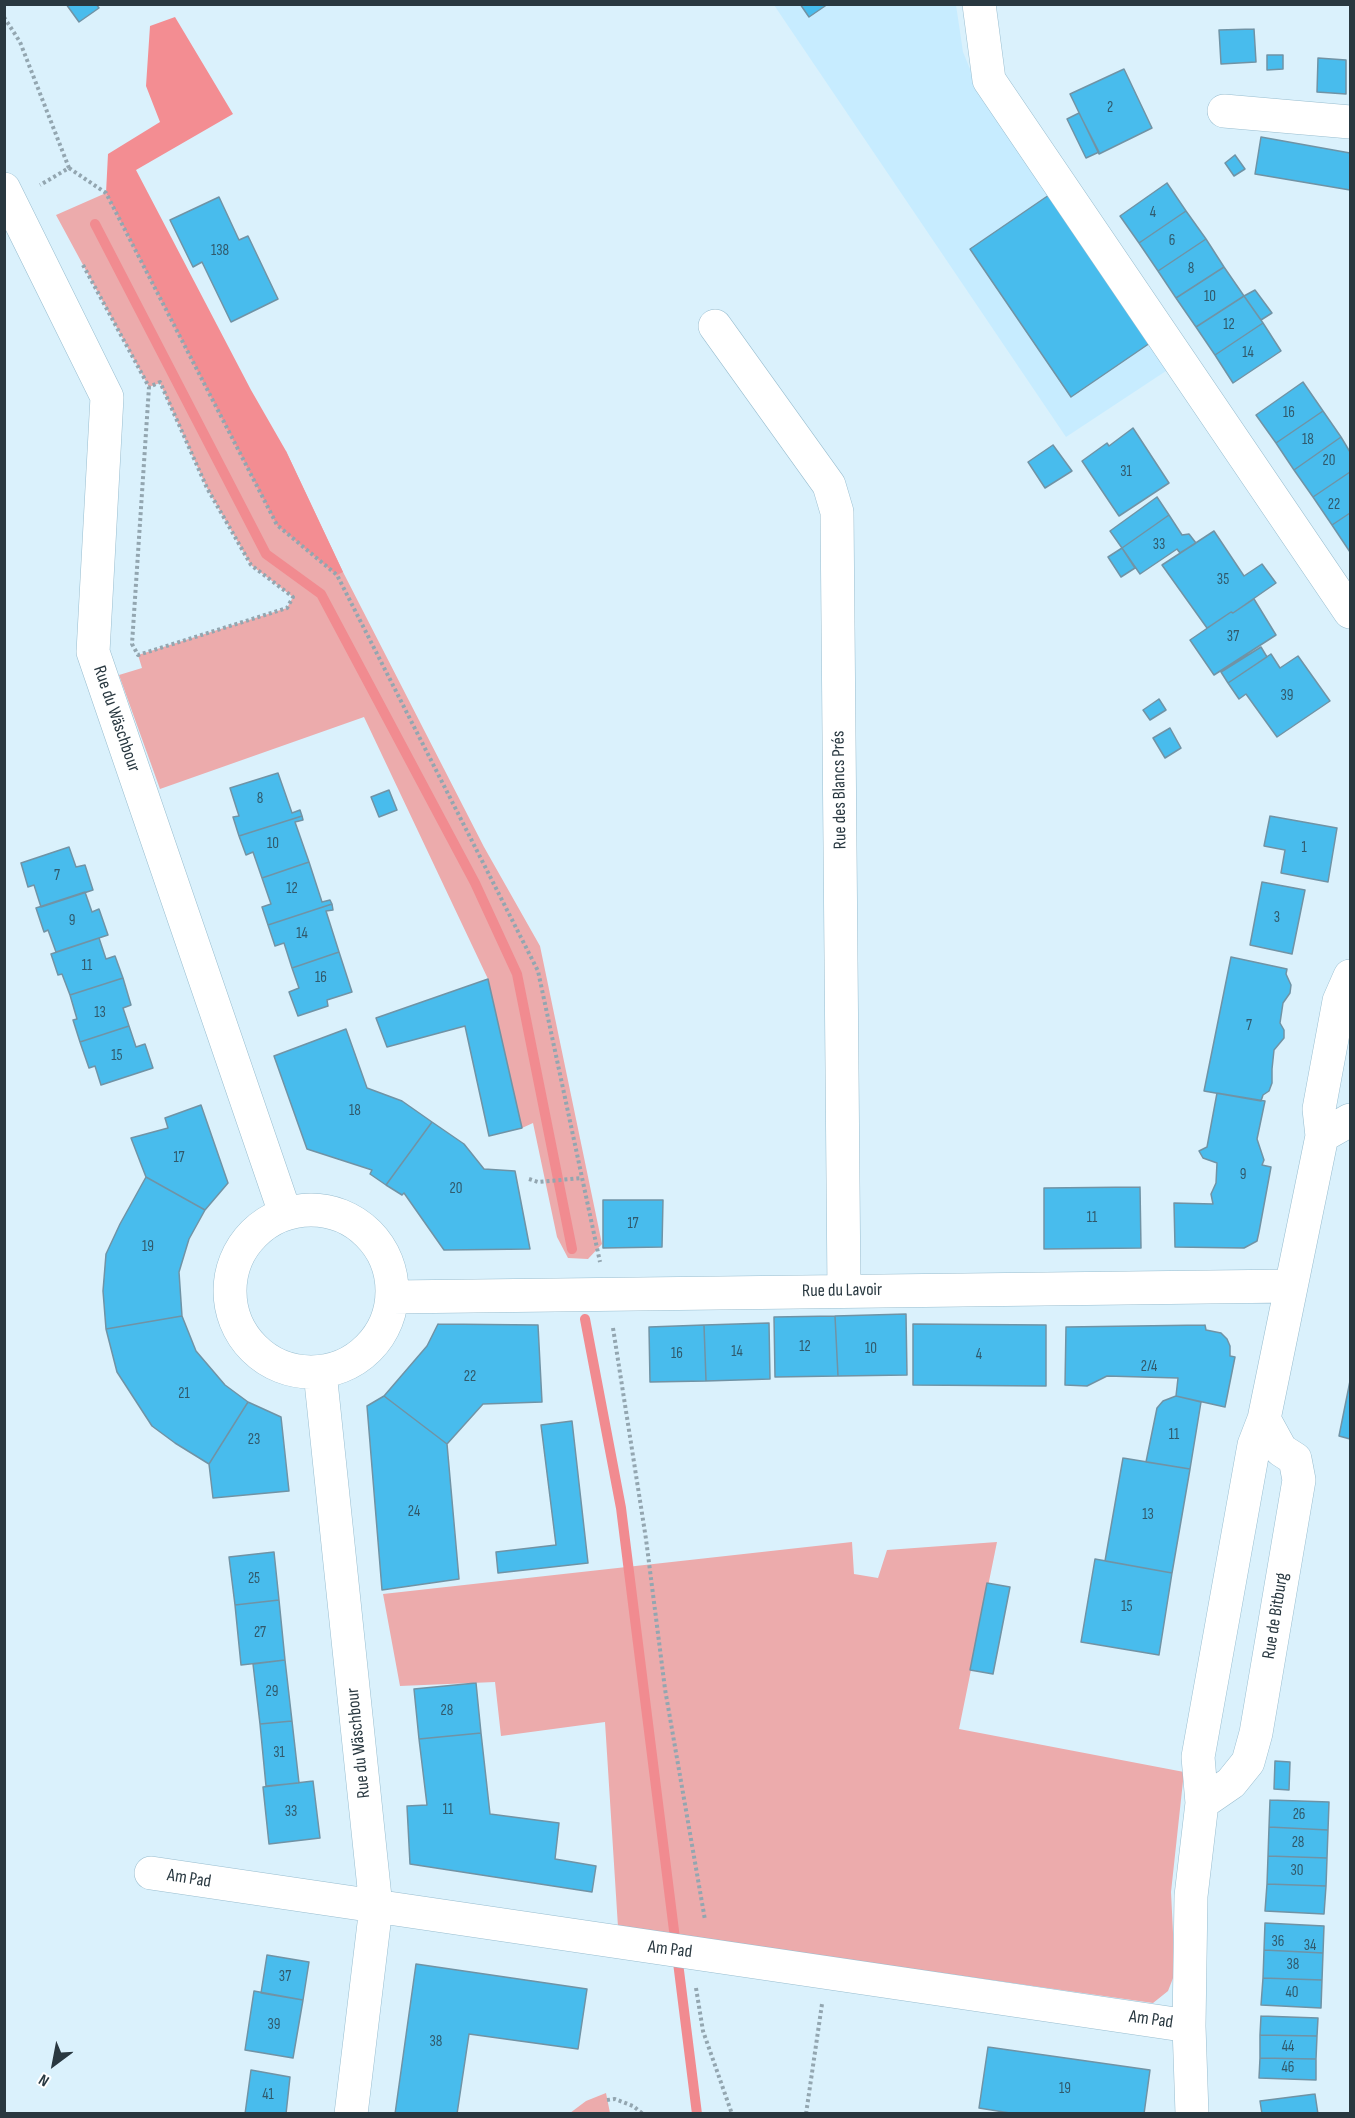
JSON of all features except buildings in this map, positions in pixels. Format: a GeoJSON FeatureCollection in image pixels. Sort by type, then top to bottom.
{"type":"FeatureCollection","features":[{"type":"Feature","properties":{"kind":"street"},"geometry":{"type":"LineString","coordinates":[[979,4],[989,80],[1350,612]]}},
{"type":"Feature","properties":{"kind":"street"},"geometry":{"type":"LineString","coordinates":[[1224,111],[1350,122]]}},
{"type":"Feature","properties":{"kind":"street","name":"Rue du Wäschbour"},"geometry":{"type":"LineString","coordinates":[[4,189],[107,398],[93,652],[285,1213]]}},
{"type":"Feature","properties":{"kind":"street","name":"Rue des Blancs Prés"},"geometry":{"type":"LineString","coordinates":[[716,326],[829,485],[837,512],[844,1292]]}},
{"type":"Feature","properties":{"kind":"street"},"geometry":{"type":"LineString","coordinates":[[1192,2114],[1189,2026],[1191,1896],[1202,1803],[1198,1757],[1254,1445],[1264,1419],[1322,1136],[1319,1109],[1340,1001],[1350,976]]}},
{"type":"Feature","properties":{"kind":"street"},"geometry":{"type":"LineString","coordinates":[[1322,1136],[1350,1120]]}},
{"type":"Feature","properties":{"kind":"street"},"geometry":{"type":"LineString","coordinates":[[312,1209],[338,1214],[361,1227],[379,1246],[390,1270],[393,1297],[386,1325],[370,1348],[347,1365],[320,1372],[296,1371],[273,1363],[253,1349],[239,1330],[230,1308],[229,1284],[235,1260],[247,1240],[264,1224],[285,1213],[312,1209]]}},
{"type":"Feature","properties":{"kind":"street","name":"Rue du Lavoir"},"geometry":{"type":"LineString","coordinates":[[393,1297],[1291,1286]]}},
{"type":"Feature","properties":{"kind":"street","name":"Rue du Wäschbour"},"geometry":{"type":"LineString","coordinates":[[320,1372],[376,1907],[351,2114]]}},
{"type":"Feature","properties":{"kind":"street","name":"Rue de Bitburg"},"geometry":{"type":"LineString","coordinates":[[1202,1803],[1231,1783],[1248,1762],[1256,1733],[1299,1480],[1295,1460],[1281,1450],[1264,1419]]}},
{"type":"Feature","properties":{"kind":"street","name":"Am Pad"},"geometry":{"type":"LineString","coordinates":[[151,1873],[648,1947],[704,1968],[827,1972],[1189,2026]]}},
{"type":"Feature","properties":{"kind":"path"},"geometry":{"type":"LineString","coordinates":[[4,17],[20,42],[69,168],[106,193],[277,525],[337,575],[537,971],[607,1294],[646,1539],[665,1689],[704,1914],[703,2031],[732,2114]]}},
{"type":"Feature","properties":{"kind":"path"},"geometry":{"type":"LineString","coordinates":[[45,195],[40,185],[69,168]]}},
{"type":"Feature","properties":{"kind":"path"},"geometry":{"type":"LineString","coordinates":[[78,256],[149,387],[132,644],[138,655],[287,608],[293,597],[251,565],[207,488],[160,382],[149,387]]}},
{"type":"Feature","properties":{"kind":"path"},"geometry":{"type":"LineString","coordinates":[[529,1179],[538,1182],[582,1178]]}},
{"type":"Feature","properties":{"kind":"path"},"geometry":{"type":"LineString","coordinates":[[806,2114],[827,1972]]}},
{"type":"Feature","properties":{"kind":"path"},"geometry":{"type":"LineString","coordinates":[[607,2100],[615,2099],[633,2106],[643,2114]]}},
{"type":"Feature","properties":{"kind":"shaded area"},"geometry":{"type":"Polygon","coordinates":[[[774,5],[956,5],[963,52],[977,86],[1169,369],[1066,437],[774,5]]]}},
{"type":"Feature","properties":{"kind":"shaded area"},"geometry":{"type":"Polygon","coordinates":[[[175,17],[233,114],[136,170],[251,390],[286,451],[343,572],[337,575],[277,525],[106,193],[108,154],[160,122],[146,86],[150,26],[175,17]]]}},
{"type":"Feature","properties":{"kind":"shaded area"},"geometry":{"type":"Polygon","coordinates":[[[106,193],[247,465],[286,451],[343,572],[484,847],[540,946],[602,1244],[588,1259],[568,1258],[557,1237],[533,1123],[522,1128],[488,979],[364,717],[160,789],[119,675],[142,668],[138,655],[287,608],[293,597],[251,565],[207,488],[160,383],[149,387],[56,215],[106,193]]]}},
{"type":"Feature","properties":{"kind":"shaded area"},"geometry":{"type":"Polygon","coordinates":[[[852,1542],[854,1574],[878,1578],[887,1550],[997,1542],[959,1729],[1184,1772],[1171,1892],[1175,1973],[1168,1991],[1153,2003],[618,1927],[605,1722],[501,1736],[495,1682],[400,1686],[383,1594],[852,1542]]]}},
{"type":"Feature","properties":{"kind":"shaded area"},"geometry":{"type":"Polygon","coordinates":[[[606,2093],[610,2113],[570,2113],[586,2101],[606,2093]]]}},
{"type":"Feature","properties":{"kind":"waterway"},"geometry":{"type":"LineString","coordinates":[[95,224],[266,554],[321,594],[475,883],[517,974],[572,1249]]}},
{"type":"Feature","properties":{"kind":"waterway"},"geometry":{"type":"LineString","coordinates":[[585,1319],[621,1508],[697,2114]]}}]}
